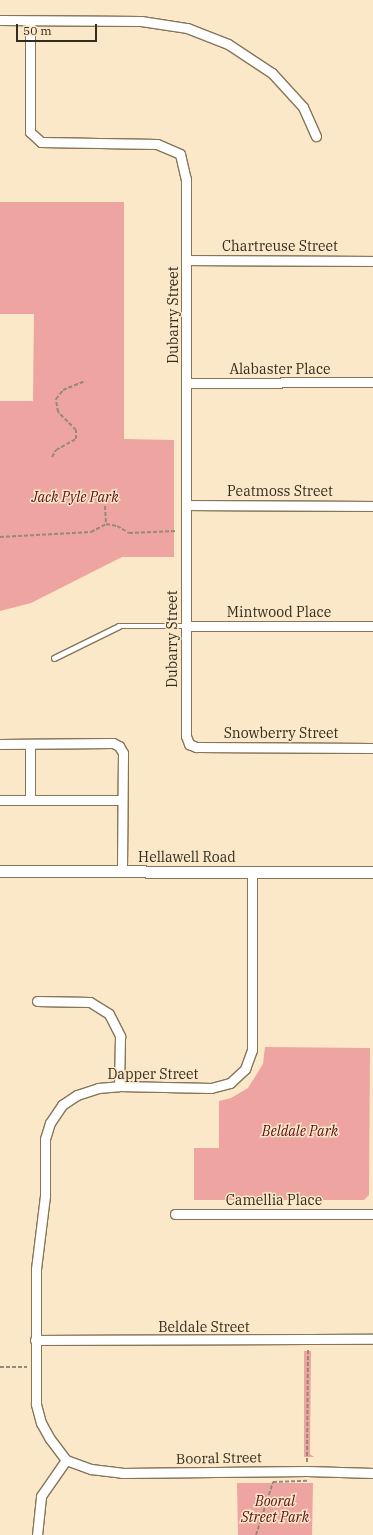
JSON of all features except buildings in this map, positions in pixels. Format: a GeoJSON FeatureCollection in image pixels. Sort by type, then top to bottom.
{"type":"FeatureCollection","features":[{"type":"Feature","properties":{"kind":"street"},"geometry":{"type":"LineString","coordinates":[[0,20],[141,21],[187,28],[228,44],[272,73],[303,107],[316,136]]}},
{"type":"Feature","properties":{"kind":"street","name":"Dubarry Street"},"geometry":{"type":"LineString","coordinates":[[30,21],[30,132],[41,142],[157,144],[180,154],[186,179],[186,736],[189,744]]}},
{"type":"Feature","properties":{"kind":"street","name":"Chartreuse Street"},"geometry":{"type":"LineString","coordinates":[[186,260],[373,261]]}},
{"type":"Feature","properties":{"kind":"street","name":"Alabaster Place"},"geometry":{"type":"LineString","coordinates":[[187,383],[373,382]]}},
{"type":"Feature","properties":{"kind":"street","name":"Peatmoss Street"},"geometry":{"type":"LineString","coordinates":[[186,505],[373,506]]}},
{"type":"Feature","properties":{"kind":"street","name":"Mintwood Place"},"geometry":{"type":"LineString","coordinates":[[186,626],[373,626]]}},
{"type":"Feature","properties":{"kind":"street"},"geometry":{"type":"LineString","coordinates":[[0,744],[113,744],[119,746],[123,752],[122,872]]}},
{"type":"Feature","properties":{"kind":"street"},"geometry":{"type":"LineString","coordinates":[[30,744],[30,800]]}},
{"type":"Feature","properties":{"kind":"street","name":"Snowberry Street"},"geometry":{"type":"LineString","coordinates":[[189,744],[196,747],[373,748]]}},
{"type":"Feature","properties":{"kind":"street"},"geometry":{"type":"LineString","coordinates":[[0,800],[122,800]]}},
{"type":"Feature","properties":{"kind":"street","name":"Hellawell Road"},"geometry":{"type":"LineString","coordinates":[[0,871],[373,872]]}},
{"type":"Feature","properties":{"kind":"street","name":"Dapper Street"},"geometry":{"type":"LineString","coordinates":[[66,1460],[41,1423],[36,1404],[34,1367],[36,1269],[45,1196],[45,1140],[50,1123],[62,1105],[77,1095],[98,1088],[119,1086],[211,1088],[230,1083],[245,1069],[252,1050],[252,872]]}},
{"type":"Feature","properties":{"kind":"street"},"geometry":{"type":"LineString","coordinates":[[37,1001],[90,1002],[109,1014],[120,1036],[119,1086]]}},
{"type":"Feature","properties":{"kind":"street","name":"Camellia Place"},"geometry":{"type":"LineString","coordinates":[[175,1214],[373,1214]]}},
{"type":"Feature","properties":{"kind":"street","name":"Beldale Street"},"geometry":{"type":"LineString","coordinates":[[35,1340],[308,1341],[373,1339]]}},
{"type":"Feature","properties":{"kind":"street"},"geometry":{"type":"LineString","coordinates":[[37,1535],[41,1496],[66,1460]]}},
{"type":"Feature","properties":{"kind":"street","name":"Booral Street"},"geometry":{"type":"LineString","coordinates":[[66,1460],[91,1469],[122,1473],[307,1471],[373,1473]]}},
{"type":"Feature","properties":{"kind":"lane"},"geometry":{"type":"LineString","coordinates":[[54,658],[119,626],[186,626]]}},
{"type":"Feature","properties":{"kind":"path"},"geometry":{"type":"LineString","coordinates":[[52,457],[56,450],[76,439],[76,430],[58,412],[56,399],[63,390],[85,381]]}},
{"type":"Feature","properties":{"kind":"path"},"geometry":{"type":"LineString","coordinates":[[105,506],[106,524]]}},
{"type":"Feature","properties":{"kind":"path"},"geometry":{"type":"LineString","coordinates":[[0,537],[91,532],[106,524],[117,526],[129,533],[186,531]]}},
{"type":"Feature","properties":{"kind":"path"},"geometry":{"type":"LineString","coordinates":[[256,1535],[273,1482],[307,1482],[308,1341]]}},
{"type":"Feature","properties":{"kind":"path"},"geometry":{"type":"LineString","coordinates":[[0,1367],[34,1367]]}},
{"type":"Feature","properties":{"kind":"green space","name":"Jack Pyle Park"},"geometry":{"type":"Polygon","coordinates":[[[0,202],[124,202],[124,439],[174,440],[174,557],[122,557],[31,603],[0,611],[0,401],[33,401],[34,314],[0,314],[0,202]]]}},
{"type":"Feature","properties":{"kind":"green space","name":"Beldale Park"},"geometry":{"type":"Polygon","coordinates":[[[265,1047],[370,1048],[369,1195],[364,1200],[194,1200],[194,1148],[219,1148],[219,1101],[231,1098],[248,1088],[263,1064],[265,1047]]]}},
{"type":"Feature","properties":{"kind":"green space"},"geometry":{"type":"Polygon","coordinates":[[[304,1351],[311,1351],[310,1454],[314,1457],[304,1457],[304,1351]]]}},
{"type":"Feature","properties":{"kind":"green space","name":"Booral Street Park"},"geometry":{"type":"Polygon","coordinates":[[[237,1483],[313,1483],[312,1535],[238,1535],[237,1483]]]}}]}
